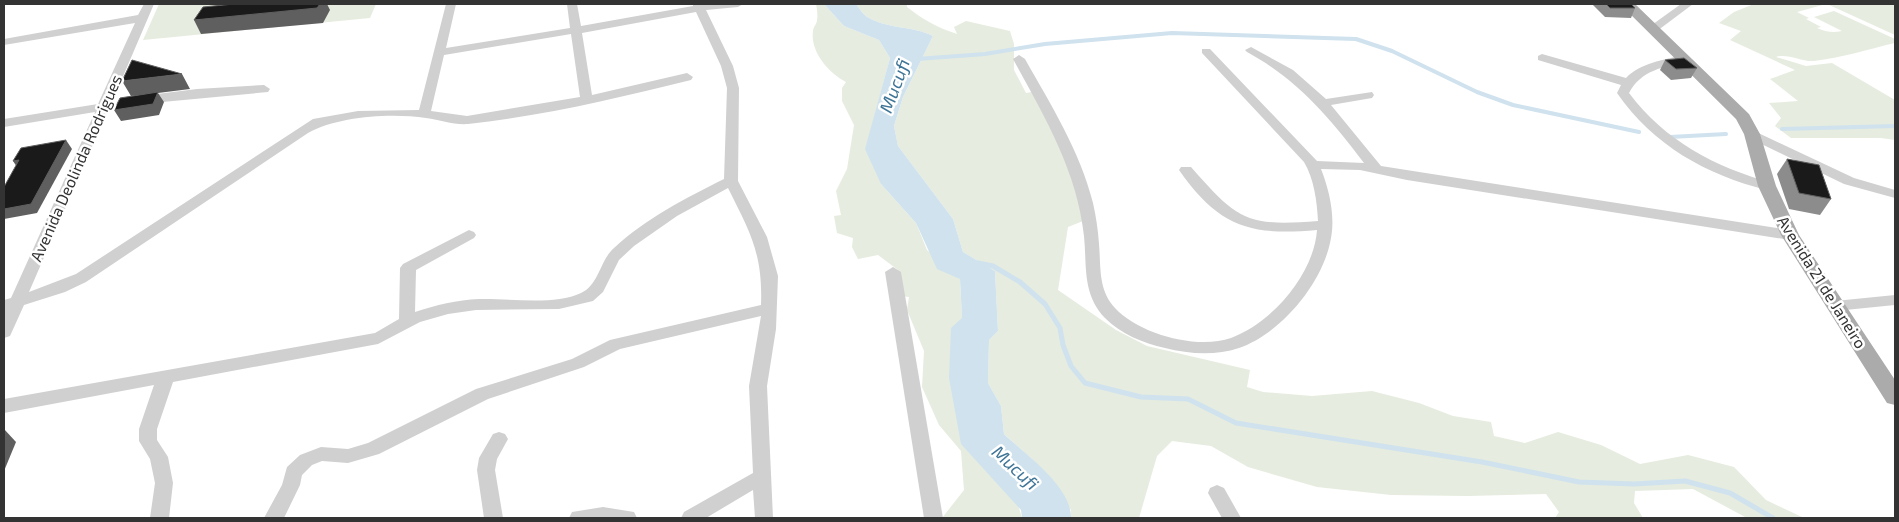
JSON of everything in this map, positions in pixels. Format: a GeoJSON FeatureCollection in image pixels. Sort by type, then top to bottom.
{"type":"FeatureCollection","features":[{"type":"Feature","properties":{"kind":"main road","name":"Avenida 21 de Janeiro"},"geometry":{"type":"LineString","coordinates":[[1627,4],[1730,102],[1743,117],[1752,134],[1767,186],[1790,235],[1895,397]]}},
{"type":"Feature","properties":{"kind":"street","name":"Avenida Deolinda Rodrigues"},"geometry":{"type":"LineString","coordinates":[[4,332],[10,304],[103,107],[149,4]]}},
{"type":"Feature","properties":{"kind":"street"},"geometry":{"type":"LineString","coordinates":[[424,114],[451,4]]}},
{"type":"Feature","properties":{"kind":"street"},"geometry":{"type":"LineString","coordinates":[[572,4],[578,30],[586,100]]}},
{"type":"Feature","properties":{"kind":"street"},"geometry":{"type":"LineString","coordinates":[[440,52],[578,30],[699,6],[738,4]]}},
{"type":"Feature","properties":{"kind":"street"},"geometry":{"type":"LineString","coordinates":[[1653,29],[1688,4]]}},
{"type":"Feature","properties":{"kind":"street"},"geometry":{"type":"LineString","coordinates":[[699,6],[727,66],[733,88],[731,182],[760,238],[770,276],[768,329],[758,386],[764,518]]}},
{"type":"Feature","properties":{"kind":"street"},"geometry":{"type":"LineString","coordinates":[[4,42],[143,18]]}},
{"type":"Feature","properties":{"kind":"street"},"geometry":{"type":"LineString","coordinates":[[1251,50],[1286,68],[1324,103],[1375,168]]}},
{"type":"Feature","properties":{"kind":"street"},"geometry":{"type":"LineString","coordinates":[[1019,59],[1067,149],[1079,179],[1087,211],[1092,245],[1092,279],[1103,305],[1125,327],[1147,339],[1195,348],[1219,347],[1258,333],[1296,294],[1315,266],[1323,244],[1325,225],[1322,191],[1313,164],[1206,52]]}},
{"type":"Feature","properties":{"kind":"street"},"geometry":{"type":"LineString","coordinates":[[1542,58],[1601,72],[1627,83]]}},
{"type":"Feature","properties":{"kind":"street"},"geometry":{"type":"LineString","coordinates":[[1684,59],[1651,66],[1627,83],[1624,93],[1632,108],[1667,139],[1691,155],[1734,177],[1767,186]]}},
{"type":"Feature","properties":{"kind":"street"},"geometry":{"type":"LineString","coordinates":[[10,304],[60,288],[81,278],[303,130],[323,120],[346,116],[424,114],[443,119],[463,120],[496,117],[586,100],[686,77]]}},
{"type":"Feature","properties":{"kind":"street"},"geometry":{"type":"LineString","coordinates":[[4,122],[197,93],[264,89]]}},
{"type":"Feature","properties":{"kind":"street"},"geometry":{"type":"LineString","coordinates":[[1324,103],[1368,94]]}},
{"type":"Feature","properties":{"kind":"street"},"geometry":{"type":"LineString","coordinates":[[1752,134],[1849,181],[1895,194]]}},
{"type":"Feature","properties":{"kind":"street"},"geometry":{"type":"LineString","coordinates":[[1313,164],[1375,168],[1407,176],[1790,235]]}},
{"type":"Feature","properties":{"kind":"street"},"geometry":{"type":"LineString","coordinates":[[1186,170],[1223,212],[1242,222],[1262,227],[1280,228],[1325,225]]}},
{"type":"Feature","properties":{"kind":"street"},"geometry":{"type":"LineString","coordinates":[[4,406],[378,338],[388,334],[407,321],[461,306],[490,304],[530,305],[586,298],[598,290],[616,253],[705,194],[731,182]]}},
{"type":"Feature","properties":{"kind":"street"},"geometry":{"type":"LineString","coordinates":[[407,321],[408,268],[469,235]]}},
{"type":"Feature","properties":{"kind":"street"},"geometry":{"type":"LineString","coordinates":[[893,272],[934,518]]}},
{"type":"Feature","properties":{"kind":"street"},"geometry":{"type":"LineString","coordinates":[[1836,306],[1895,300]]}},
{"type":"Feature","properties":{"kind":"street"},"geometry":{"type":"LineString","coordinates":[[274,518],[291,485],[294,472],[306,460],[321,454],[348,456],[374,449],[482,394],[571,366],[616,344],[769,308]]}},
{"type":"Feature","properties":{"kind":"street"},"geometry":{"type":"LineString","coordinates":[[160,518],[164,484],[159,457],[148,441],[148,429],[166,376]]}},
{"type":"Feature","properties":{"kind":"street"},"geometry":{"type":"LineString","coordinates":[[492,518],[486,470],[488,458],[500,439]]}},
{"type":"Feature","properties":{"kind":"street"},"geometry":{"type":"LineString","coordinates":[[691,518],[738,489],[761,478]]}},
{"type":"Feature","properties":{"kind":"street"},"geometry":{"type":"LineString","coordinates":[[1216,492],[1232,518]]}},
{"type":"Feature","properties":{"kind":"street"},"geometry":{"type":"LineString","coordinates":[[579,518],[603,515],[626,518]]}},
{"type":"Feature","properties":{"kind":"shaded area"},"geometry":{"type":"Polygon","coordinates":[[[159,4],[376,4],[370,18],[143,40],[159,4]]]}},
{"type":"Feature","properties":{"kind":"shaded area"},"geometry":{"type":"Polygon","coordinates":[[[816,4],[824,4],[844,26],[879,40],[890,58],[874,118],[881,184],[916,223],[927,250],[960,279],[962,318],[1022,518],[942,518],[964,490],[961,451],[939,425],[922,387],[924,351],[907,310],[909,297],[901,296],[898,270],[878,255],[858,259],[852,247],[853,238],[837,233],[834,216],[841,215],[836,191],[847,169],[854,125],[842,101],[842,88],[846,82],[827,67],[814,47],[813,31],[817,18],[816,4]]]}},
{"type":"Feature","properties":{"kind":"shaded area"},"geometry":{"type":"Polygon","coordinates":[[[856,4],[907,4],[907,7],[924,19],[957,34],[954,27],[966,21],[1010,31],[1014,44],[1014,70],[1026,93],[1032,92],[1067,149],[1083,221],[1068,227],[1058,290],[1116,330],[1147,346],[1250,370],[1247,387],[1263,392],[1312,396],[1372,391],[1419,403],[1453,416],[1491,422],[1494,436],[1525,443],[1558,432],[1601,445],[1640,464],[1688,455],[1734,467],[1766,500],[1804,518],[1747,518],[1693,489],[1635,491],[1634,503],[1643,518],[1555,518],[1559,512],[1546,494],[1391,495],[1317,487],[1248,467],[1211,446],[1172,441],[1157,456],[1139,518],[1071,518],[1071,510],[1033,460],[1004,434],[1001,406],[988,383],[989,340],[998,331],[995,271],[963,252],[953,219],[898,146],[894,126],[903,97],[933,36],[877,22],[865,16],[856,4]]]}},
{"type":"Feature","properties":{"kind":"shaded area"},"geometry":{"type":"Polygon","coordinates":[[[1754,4],[1826,4],[1797,12],[1821,27],[1817,28],[1830,32],[1842,31],[1814,17],[1834,11],[1895,39],[1895,43],[1824,60],[1809,61],[1785,56],[1776,57],[1806,66],[1832,63],[1895,100],[1895,140],[1881,138],[1791,138],[1775,126],[1781,118],[1769,103],[1798,101],[1770,79],[1795,70],[1730,40],[1741,31],[1719,23],[1734,12],[1754,4]]]}},
{"type":"Feature","properties":{"kind":"shaded area"},"geometry":{"type":"Polygon","coordinates":[[[1827,4],[1895,4],[1895,35],[1827,4]]]}},
{"type":"Feature","properties":{"kind":"water","name":"Mucufi"},"geometry":{"type":"Polygon","coordinates":[[[824,4],[856,4],[865,16],[877,22],[933,36],[903,97],[894,126],[898,146],[953,219],[963,252],[995,271],[998,331],[989,340],[988,383],[1001,406],[1004,434],[1035,461],[1056,483],[1069,506],[1071,518],[1022,518],[1021,510],[961,444],[949,378],[951,328],[962,318],[960,279],[937,269],[916,223],[881,184],[865,149],[890,58],[879,40],[844,26],[824,4]]]}},
{"type":"Feature","properties":{"kind":"building"},"geometry":{"type":"Polygon","coordinates":[[[234,4],[320,4],[317,8],[194,20],[203,7],[234,4]]]}},
{"type":"Feature","properties":{"kind":"building"},"geometry":{"type":"Polygon","coordinates":[[[1606,4],[1631,4],[1635,8],[1610,8],[1606,4]]]}},
{"type":"Feature","properties":{"kind":"building"},"geometry":{"type":"Polygon","coordinates":[[[1684,58],[1697,68],[1676,69],[1665,60],[1684,58]]]}},
{"type":"Feature","properties":{"kind":"building"},"geometry":{"type":"Polygon","coordinates":[[[132,60],[182,74],[122,81],[132,60]]]}},
{"type":"Feature","properties":{"kind":"building"},"geometry":{"type":"Polygon","coordinates":[[[158,92],[153,104],[114,110],[120,98],[158,92]]]}},
{"type":"Feature","properties":{"kind":"building"},"geometry":{"type":"Polygon","coordinates":[[[66,140],[31,204],[4,209],[4,187],[19,160],[13,161],[21,148],[66,140]]]}},
{"type":"Feature","properties":{"kind":"building"},"geometry":{"type":"Polygon","coordinates":[[[1787,159],[1819,165],[1831,199],[1799,193],[1787,159]]]}},
{"type":"Feature","properties":{"kind":"waterway","name":"Mucufi"},"geometry":{"type":"LineString","coordinates":[[917,59],[985,54],[1045,44],[1172,33],[1356,39],[1392,51],[1477,92],[1513,105],[1639,132]]}},
{"type":"Feature","properties":{"kind":"waterway"},"geometry":{"type":"LineString","coordinates":[[1782,129],[1895,126]]}},
{"type":"Feature","properties":{"kind":"waterway"},"geometry":{"type":"LineString","coordinates":[[1670,137],[1726,134]]}},
{"type":"Feature","properties":{"kind":"waterway"},"geometry":{"type":"LineString","coordinates":[[978,263],[993,266],[1020,282],[1045,304],[1060,328],[1063,345],[1071,366],[1085,383],[1141,397],[1188,399],[1236,423],[1482,462],[1579,482],[1634,484],[1685,481],[1730,493],[1773,518]]}}]}
